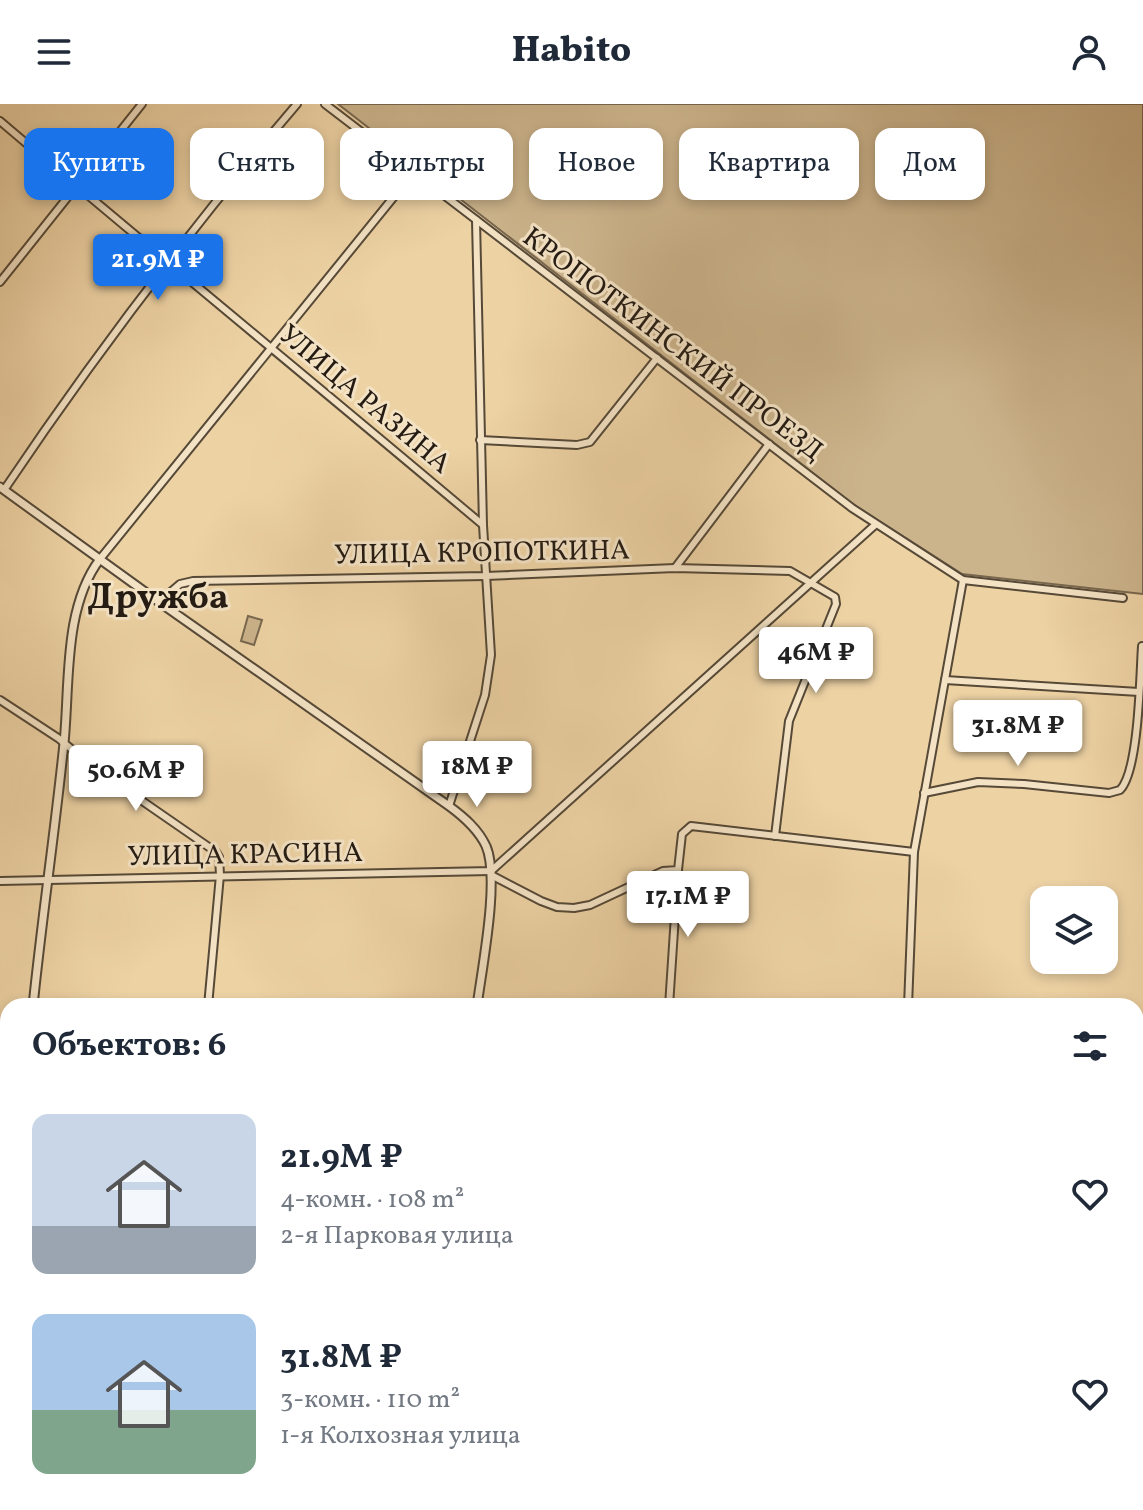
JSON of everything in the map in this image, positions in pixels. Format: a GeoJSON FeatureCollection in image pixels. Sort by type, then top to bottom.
{"type":"FeatureCollection","features":[{"type":"Feature","properties":{"kind":"street"},"geometry":{"type":"LineString","coordinates":[[122,128],[142,104]]}},
{"type":"Feature","properties":{"kind":"street"},"geometry":{"type":"LineString","coordinates":[[297,104],[92,360],[2,488],[463,817],[481,837],[490,857],[478,998]]}},
{"type":"Feature","properties":{"kind":"street","name":"КРОПОТКИНСКИЙ ПРОЕЗД"},"geometry":{"type":"LineString","coordinates":[[325,104],[356,128]]}},
{"type":"Feature","properties":{"kind":"street","name":"УЛИЦА РАЗИНА"},"geometry":{"type":"LineString","coordinates":[[0,121],[24,142]]}},
{"type":"Feature","properties":{"kind":"street"},"geometry":{"type":"LineString","coordinates":[[0,282],[64,200]]}},
{"type":"Feature","properties":{"kind":"street","name":"УЛИЦА РАЗИНА"},"geometry":{"type":"LineString","coordinates":[[91,200],[483,525]]}},
{"type":"Feature","properties":{"kind":"street"},"geometry":{"type":"LineString","coordinates":[[34,998],[77,607],[86,581],[100,559],[391,200]]}},
{"type":"Feature","properties":{"kind":"street","name":"КРОПОТКИНСКИЙ ПРОЕЗД"},"geometry":{"type":"LineString","coordinates":[[451,200],[875,525],[963,580]]}},
{"type":"Feature","properties":{"kind":"street"},"geometry":{"type":"LineString","coordinates":[[449,806],[487,681],[491,655],[480,440],[476,219]]}},
{"type":"Feature","properties":{"kind":"street"},"geometry":{"type":"LineString","coordinates":[[480,440],[577,445],[590,442],[657,358]]}},
{"type":"Feature","properties":{"kind":"street"},"geometry":{"type":"LineString","coordinates":[[675,568],[769,444]]}},
{"type":"Feature","properties":{"kind":"street"},"geometry":{"type":"LineString","coordinates":[[491,873],[875,525]]}},
{"type":"Feature","properties":{"kind":"street","name":"УЛИЦА КРОПОТКИНА"},"geometry":{"type":"LineString","coordinates":[[159,602],[180,584],[193,581],[486,576],[675,568],[790,571],[812,582]]}},
{"type":"Feature","properties":{"kind":"street"},"geometry":{"type":"LineString","coordinates":[[908,998],[914,852],[963,580],[1123,598]]}},
{"type":"Feature","properties":{"kind":"street"},"geometry":{"type":"LineString","coordinates":[[775,836],[789,721],[836,604],[835,597],[812,582]]}},
{"type":"Feature","properties":{"kind":"street"},"geometry":{"type":"LineString","coordinates":[[924,793],[978,782],[1109,793],[1120,790],[1128,778],[1133,758],[1142,646]]}},
{"type":"Feature","properties":{"kind":"street"},"geometry":{"type":"LineString","coordinates":[[945,680],[1139,692]]}},
{"type":"Feature","properties":{"kind":"street"},"geometry":{"type":"LineString","coordinates":[[0,700],[211,847],[219,857],[209,998]]}},
{"type":"Feature","properties":{"kind":"street"},"geometry":{"type":"LineString","coordinates":[[670,998],[678,870],[682,834],[687,827],[914,852]]}},
{"type":"Feature","properties":{"kind":"street","name":"УЛИЦА КРАСИНА"},"geometry":{"type":"LineString","coordinates":[[0,881],[220,875],[491,873],[541,901],[557,907],[574,908],[590,905],[663,871],[678,870]]}},
{"type":"Feature","properties":{"kind":"shaded area"},"geometry":{"type":"Polygon","coordinates":[[[338,104],[1143,104],[1143,594],[962,574],[854,505],[462,200],[513,200],[513,128],[369,128],[338,104]]]}},
{"type":"Feature","properties":{"kind":"shaded area"},"geometry":{"type":"Polygon","coordinates":[[[248,616],[262,620],[254,645],[241,641],[248,616]]]}},
{"type":"Feature","properties":{"kind":"district","name":"Дружба"},"geometry":{"type":"Point","coordinates":[158,595]}}]}
